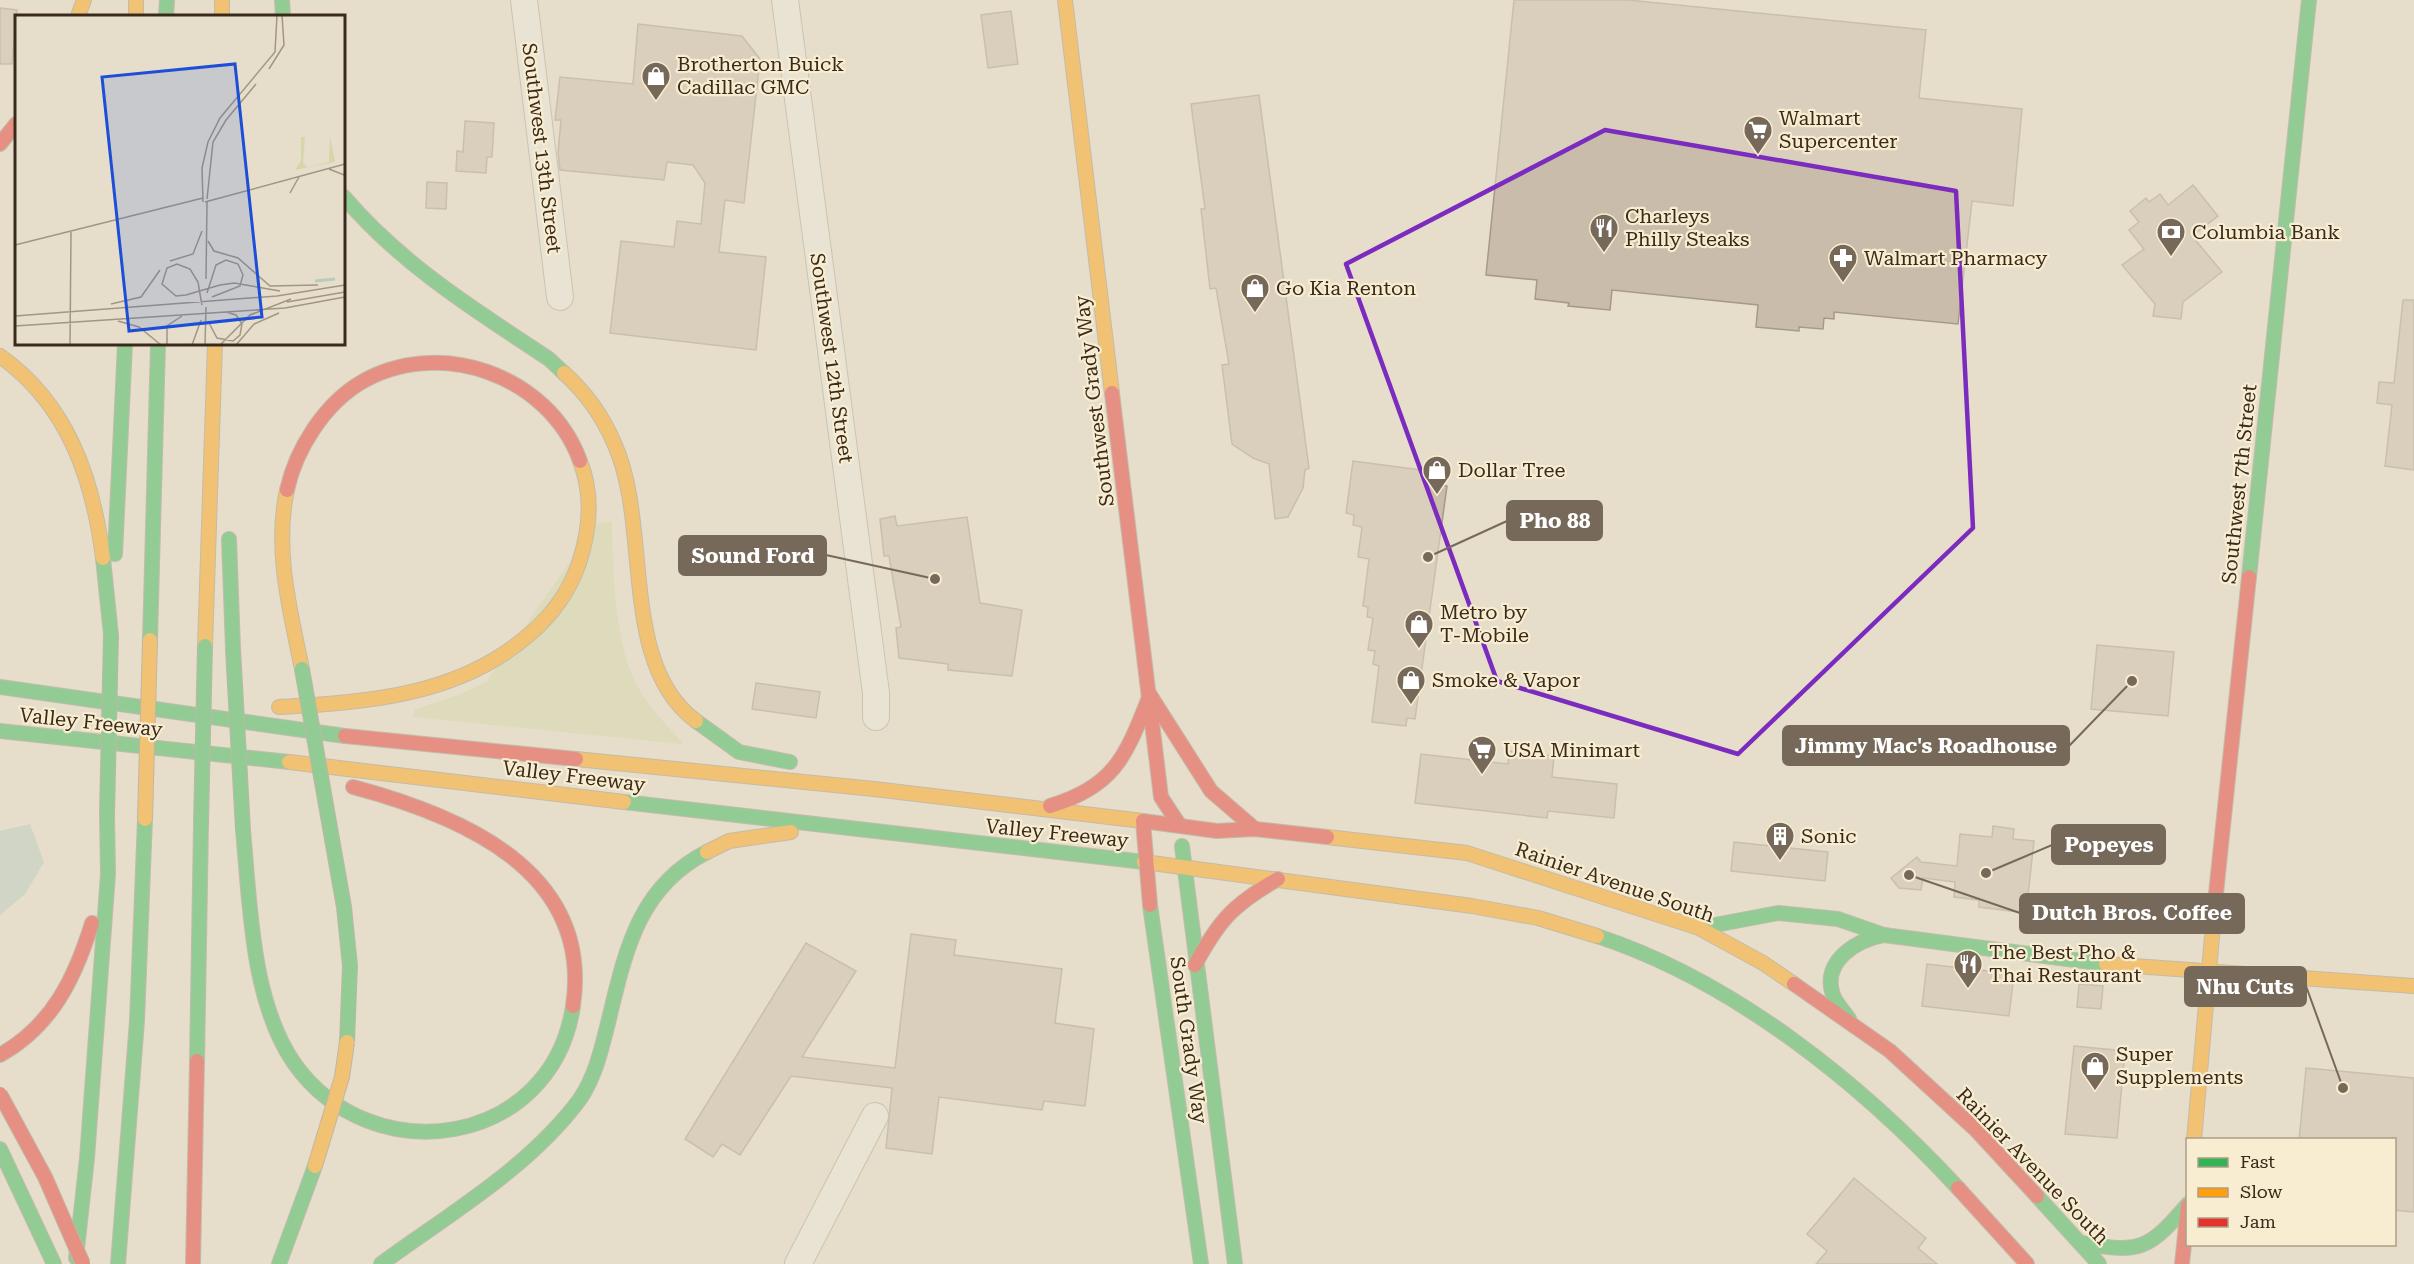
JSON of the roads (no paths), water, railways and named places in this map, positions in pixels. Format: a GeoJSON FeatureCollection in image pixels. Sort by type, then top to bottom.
{"type":"FeatureCollection","features":[{"type":"Feature","properties":{"kind":"main road"},"geometry":{"type":"LineString","coordinates":[[78,15],[84,0]]}},
{"type":"Feature","properties":{"kind":"main road"},"geometry":{"type":"LineString","coordinates":[[166,15],[167,0]]}},
{"type":"Feature","properties":{"kind":"main road"},"geometry":{"type":"LineString","coordinates":[[282,0],[283,15]]}},
{"type":"Feature","properties":{"kind":"main road","name":"Southwest Grady Way"},"geometry":{"type":"LineString","coordinates":[[1065,0],[1161,797],[1180,826]]}},
{"type":"Feature","properties":{"kind":"main road","name":"Southwest 7th Street"},"geometry":{"type":"LineString","coordinates":[[2194,1138],[2208,973],[2309,0]]}},
{"type":"Feature","properties":{"kind":"main road"},"geometry":{"type":"LineString","coordinates":[[0,144],[15,125]]}},
{"type":"Feature","properties":{"kind":"main road"},"geometry":{"type":"LineString","coordinates":[[345,198],[365,225],[397,254],[549,359],[572,380],[592,404],[615,444],[625,479],[650,650],[662,684],[685,713],[739,752],[799,763]]}},
{"type":"Feature","properties":{"kind":"main road"},"geometry":{"type":"LineString","coordinates":[[75,1264],[87,1158],[108,874],[111,635],[125,345]]}},
{"type":"Feature","properties":{"kind":"main road"},"geometry":{"type":"LineString","coordinates":[[118,1264],[137,1021],[158,345]]}},
{"type":"Feature","properties":{"kind":"main road"},"geometry":{"type":"LineString","coordinates":[[193,1264],[205,646],[215,345]]}},
{"type":"Feature","properties":{"kind":"main road"},"geometry":{"type":"LineString","coordinates":[[0,356],[40,391],[61,420],[90,485],[111,635]]}},
{"type":"Feature","properties":{"kind":"main road"},"geometry":{"type":"LineString","coordinates":[[267,707],[343,704],[432,688],[457,679],[499,657],[538,628],[567,593],[578,571],[590,525],[589,494],[581,460],[559,420],[541,401],[517,383],[492,372],[440,362],[416,364],[361,382],[323,417],[299,457],[284,501],[282,540],[285,573],[302,669],[344,907],[351,966],[348,1036],[342,1077],[315,1166],[279,1264]]}},
{"type":"Feature","properties":{"kind":"main road"},"geometry":{"type":"LineString","coordinates":[[214,393],[226,468]]}},
{"type":"Feature","properties":{"kind":"main road"},"geometry":{"type":"LineString","coordinates":[[226,754],[395,797],[438,814],[474,832],[502,850],[542,885],[564,920],[572,943],[577,981],[564,1044],[550,1069],[529,1093],[505,1112],[468,1127],[441,1132],[415,1133],[371,1124],[349,1113],[315,1088],[284,1047],[270,1010],[258,956],[243,830],[233,649],[229,525]]}},
{"type":"Feature","properties":{"kind":"main road"},"geometry":{"type":"LineString","coordinates":[[0,680],[33,691]]}},
{"type":"Feature","properties":{"kind":"main road","name":"Valley Freeway"},"geometry":{"type":"LineString","coordinates":[[0,687],[361,738],[874,789],[1143,821]]}},
{"type":"Feature","properties":{"kind":"main road"},"geometry":{"type":"LineString","coordinates":[[1040,808],[1072,801],[1094,790],[1115,770],[1131,741],[1150,695]]}},
{"type":"Feature","properties":{"kind":"main road"},"geometry":{"type":"LineString","coordinates":[[1150,695],[1211,791],[1255,829]]}},
{"type":"Feature","properties":{"kind":"main road"},"geometry":{"type":"LineString","coordinates":[[181,711],[246,708]]}},
{"type":"Feature","properties":{"kind":"main road","name":"Valley Freeway"},"geometry":{"type":"LineString","coordinates":[[0,731],[102,744],[226,754],[1144,862]]}},
{"type":"Feature","properties":{"kind":"main road"},"geometry":{"type":"LineString","coordinates":[[48,751],[72,752],[102,744]]}},
{"type":"Feature","properties":{"kind":"main road"},"geometry":{"type":"LineString","coordinates":[[832,771],[874,789]]}},
{"type":"Feature","properties":{"kind":"main road"},"geometry":{"type":"LineString","coordinates":[[1143,821],[1161,797]]}},
{"type":"Feature","properties":{"kind":"main road"},"geometry":{"type":"LineString","coordinates":[[0,1055],[18,1047],[44,1023],[73,976],[93,919],[107,815]]}},
{"type":"Feature","properties":{"kind":"main road","name":"Rainier Avenue South"},"geometry":{"type":"LineString","coordinates":[[1143,821],[1217,831],[1255,829],[1467,853],[1699,928],[1763,963],[1849,1019],[1890,1051],[1975,1129],[2099,1264]]}},
{"type":"Feature","properties":{"kind":"main road","name":"South Grady Way"},"geometry":{"type":"LineString","coordinates":[[1143,821],[1144,862],[1201,1264]]}},
{"type":"Feature","properties":{"kind":"main road"},"geometry":{"type":"LineString","coordinates":[[381,1264],[532,1153],[580,1098],[596,1069],[630,936],[648,904],[671,878],[695,858],[729,841],[770,836],[822,825]]}},
{"type":"Feature","properties":{"kind":"main road","name":"South Grady Way"},"geometry":{"type":"LineString","coordinates":[[1180,826],[1195,965],[1235,1264]]}},
{"type":"Feature","properties":{"kind":"main road"},"geometry":{"type":"LineString","coordinates":[[1144,862],[1492,908],[1560,924],[1615,943],[1700,983],[1780,1032],[1839,1076],[1892,1120],[2027,1264]]}},
{"type":"Feature","properties":{"kind":"main road"},"geometry":{"type":"LineString","coordinates":[[1195,965],[1226,914],[1241,900],[1278,879]]}},
{"type":"Feature","properties":{"kind":"main road"},"geometry":{"type":"LineString","coordinates":[[1699,928],[1778,913],[1839,919],[1884,934],[2141,968],[2414,986]]}},
{"type":"Feature","properties":{"kind":"main road"},"geometry":{"type":"LineString","coordinates":[[1849,1019],[1832,992],[1833,976],[1839,960],[1858,940],[1884,934]]}},
{"type":"Feature","properties":{"kind":"main road"},"geometry":{"type":"LineString","coordinates":[[0,1094],[36,1157],[68,1224],[83,1264]]}},
{"type":"Feature","properties":{"kind":"main road"},"geometry":{"type":"LineString","coordinates":[[0,1149],[54,1264]]}},
{"type":"Feature","properties":{"kind":"main road"},"geometry":{"type":"LineString","coordinates":[[2082,1243],[2116,1250],[2138,1248],[2159,1237],[2186,1206]]}},
{"type":"Feature","properties":{"kind":"main road"},"geometry":{"type":"LineString","coordinates":[[2182,1264],[2186,1217]]}},
{"type":"Feature","properties":{"kind":"street","name":"Southwest 13th Street"},"geometry":{"type":"LineString","coordinates":[[524,0],[560,297]]}},
{"type":"Feature","properties":{"kind":"street","name":"Southwest 12th Street"},"geometry":{"type":"LineString","coordinates":[[785,0],[876,693],[876,717]]}},
{"type":"Feature","properties":{"kind":"street"},"geometry":{"type":"LineString","coordinates":[[798,1264],[875,1116]]}},
{"type":"Feature","properties":{"kind":"place","name":"Brotherton Buick Cadillac GMC"},"geometry":{"type":"Point","coordinates":[656,102]}},
{"type":"Feature","properties":{"kind":"place","name":"Walmart Supercenter"},"geometry":{"type":"Point","coordinates":[1758,156]}},
{"type":"Feature","properties":{"kind":"place","name":"Charleys Philly Steaks"},"geometry":{"type":"Point","coordinates":[1604,254]}},
{"type":"Feature","properties":{"kind":"place","name":"Columbia Bank"},"geometry":{"type":"Point","coordinates":[2171,258]}},
{"type":"Feature","properties":{"kind":"place","name":"Walmart Pharmacy"},"geometry":{"type":"Point","coordinates":[1843,284]}},
{"type":"Feature","properties":{"kind":"place","name":"Go Kia Renton"},"geometry":{"type":"Point","coordinates":[1255,314]}},
{"type":"Feature","properties":{"kind":"place","name":"Dollar Tree"},"geometry":{"type":"Point","coordinates":[1437,496]}},
{"type":"Feature","properties":{"kind":"place","name":"Pho 88"},"geometry":{"type":"Point","coordinates":[1428,557]}},
{"type":"Feature","properties":{"kind":"place","name":"Sound Ford"},"geometry":{"type":"Point","coordinates":[935,579]}},
{"type":"Feature","properties":{"kind":"place","name":"Metro by T-Mobile"},"geometry":{"type":"Point","coordinates":[1419,650]}},
{"type":"Feature","properties":{"kind":"place","name":"Jimmy Mac's Roadhouse"},"geometry":{"type":"Point","coordinates":[2132,681]}},
{"type":"Feature","properties":{"kind":"place","name":"Smoke & Vapor"},"geometry":{"type":"Point","coordinates":[1411,706]}},
{"type":"Feature","properties":{"kind":"place","name":"USA Minimart"},"geometry":{"type":"Point","coordinates":[1482,776]}},
{"type":"Feature","properties":{"kind":"place","name":"Sonic"},"geometry":{"type":"Point","coordinates":[1780,862]}},
{"type":"Feature","properties":{"kind":"place","name":"Popeyes"},"geometry":{"type":"Point","coordinates":[1986,873]}},
{"type":"Feature","properties":{"kind":"place","name":"Dutch Bros. Coffee"},"geometry":{"type":"Point","coordinates":[1909,875]}},
{"type":"Feature","properties":{"kind":"place","name":"The Best Pho & Thai Restaurant"},"geometry":{"type":"Point","coordinates":[1968,990]}},
{"type":"Feature","properties":{"kind":"place","name":"Nhu Cuts"},"geometry":{"type":"Point","coordinates":[2343,1088]}},
{"type":"Feature","properties":{"kind":"place","name":"Super Supplements"},"geometry":{"type":"Point","coordinates":[2095,1092]}}]}
